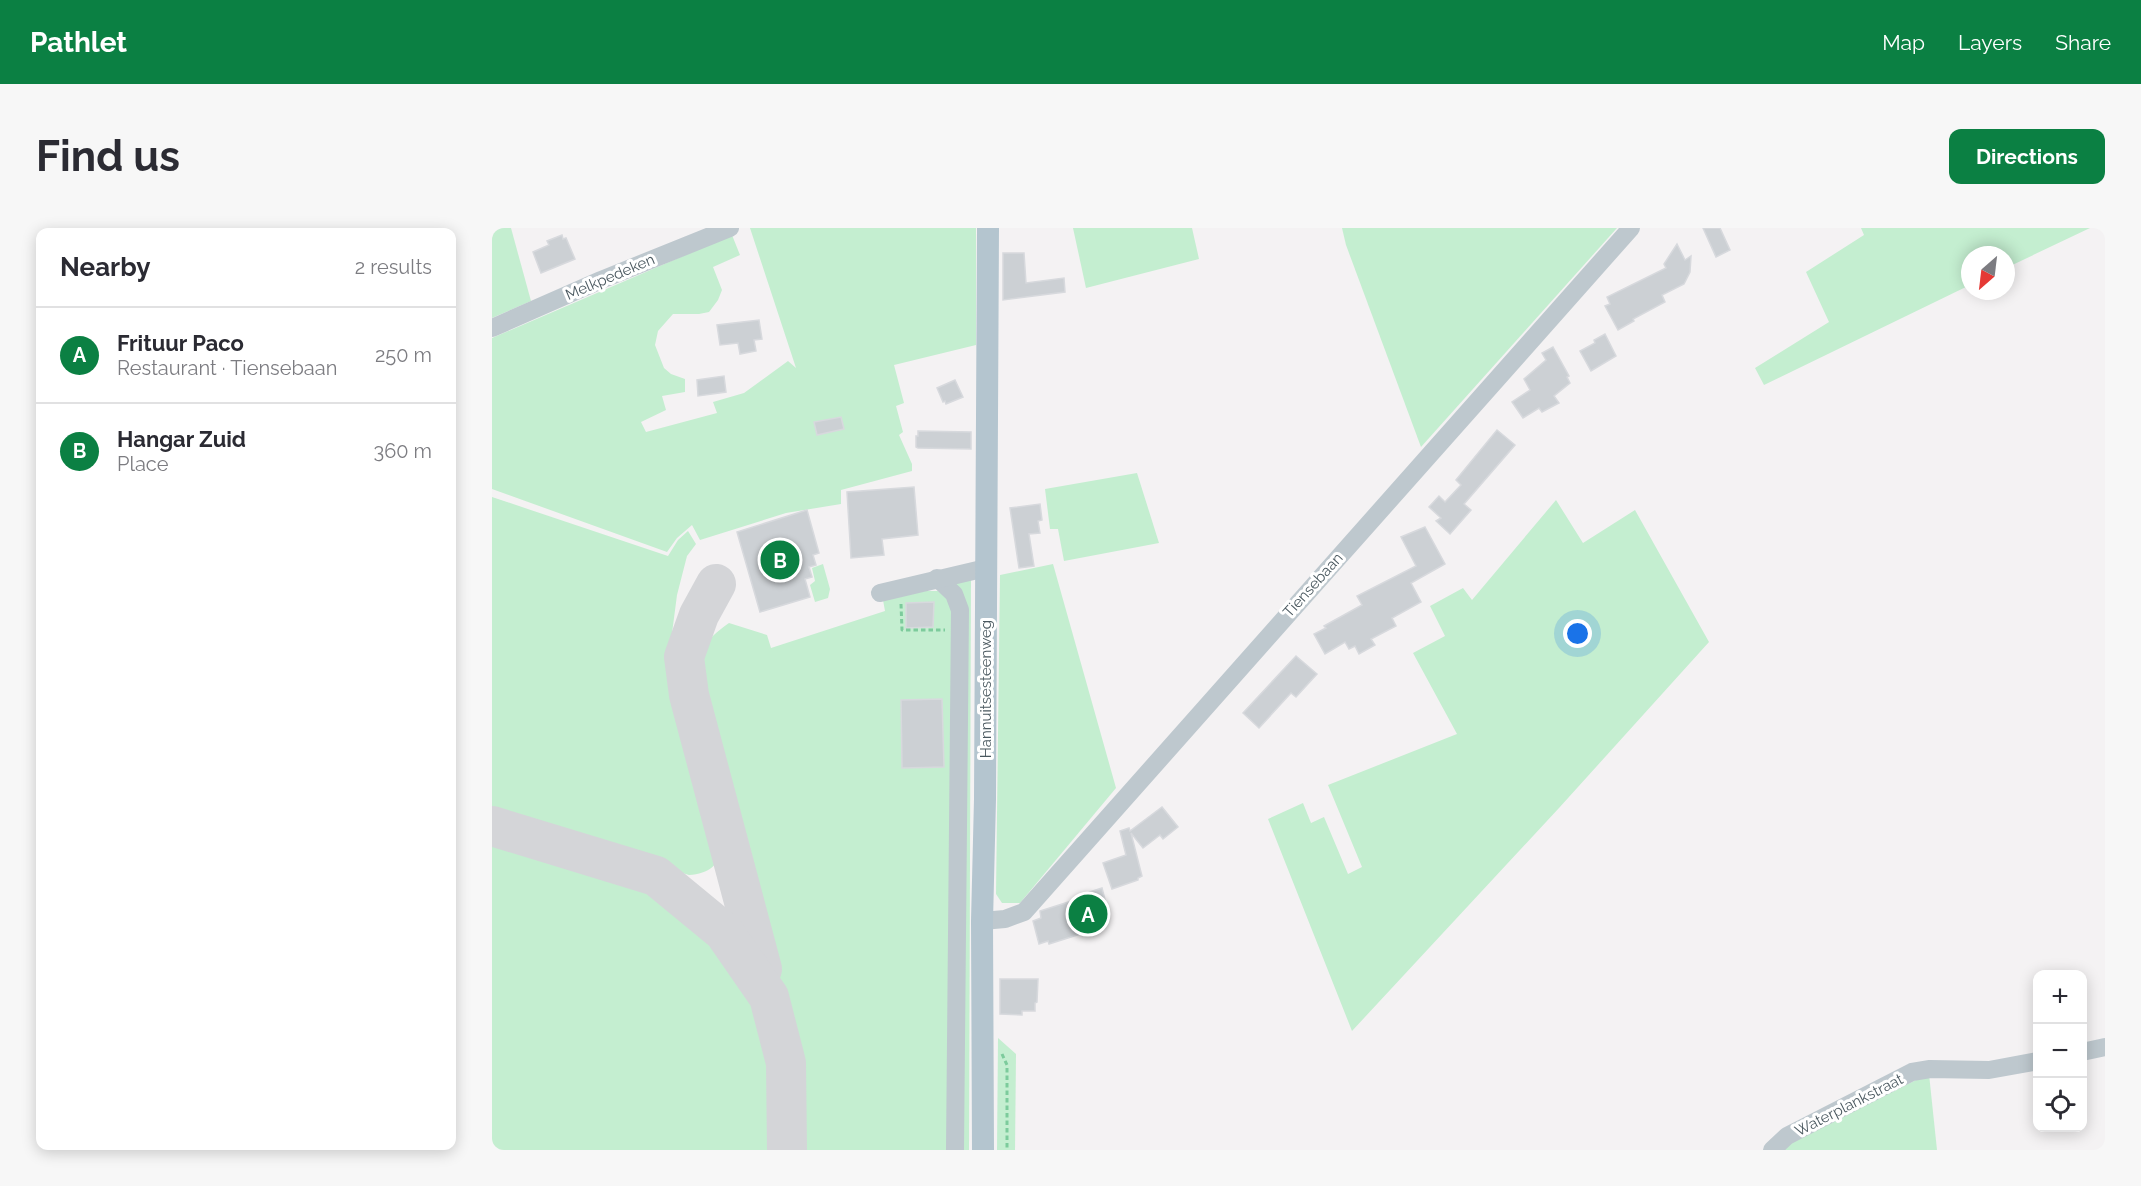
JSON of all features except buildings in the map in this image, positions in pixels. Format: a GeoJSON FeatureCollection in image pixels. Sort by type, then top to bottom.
{"type":"FeatureCollection","features":[{"type":"Feature","properties":{"kind":"main road","name":"Hannuitsesteenweg"},"geometry":{"type":"LineString","coordinates":[[983,1150],[982,921],[986,787],[988,228]]}},
{"type":"Feature","properties":{"kind":"street","name":"Melkpedeken"},"geometry":{"type":"LineString","coordinates":[[492,328],[601,280],[730,228]]}},
{"type":"Feature","properties":{"kind":"street","name":"Tiensebaan"},"geometry":{"type":"LineString","coordinates":[[982,921],[1005,918],[1024,912],[1631,228]]}},
{"type":"Feature","properties":{"kind":"street"},"geometry":{"type":"LineString","coordinates":[[880,593],[986,568]]}},
{"type":"Feature","properties":{"kind":"street"},"geometry":{"type":"LineString","coordinates":[[937,578],[954,594],[960,610],[955,1150]]}},
{"type":"Feature","properties":{"kind":"street"},"geometry":{"type":"LineString","coordinates":[[2087,1051],[2105,1047]]}},
{"type":"Feature","properties":{"kind":"street","name":"Waterplankstraat"},"geometry":{"type":"LineString","coordinates":[[1772,1150],[1787,1136],[1912,1072],[1930,1069],[1989,1070],[2033,1062]]}},
{"type":"Feature","properties":{"kind":"path"},"geometry":{"type":"LineString","coordinates":[[900,588],[902,630],[960,629]]}},
{"type":"Feature","properties":{"kind":"green space"},"geometry":{"type":"Polygon","coordinates":[[[492,228],[511,228],[531,301],[492,318],[492,228]]]}},
{"type":"Feature","properties":{"kind":"green space"},"geometry":{"type":"Polygon","coordinates":[[[750,228],[976,228],[976,345],[894,365],[904,403],[896,406],[903,432],[899,435],[912,464],[912,471],[841,490],[841,504],[786,513],[700,540],[692,525],[677,538],[667,552],[492,489],[492,338],[732,235],[740,255],[713,267],[722,290],[709,312],[673,314],[658,331],[655,345],[664,368],[671,374],[685,379],[685,392],[662,396],[666,410],[641,422],[646,432],[717,413],[713,402],[744,393],[788,361],[796,368],[750,228]]]}},
{"type":"Feature","properties":{"kind":"green space"},"geometry":{"type":"Polygon","coordinates":[[[1073,228],[1192,228],[1199,259],[1086,288],[1073,228]]]}},
{"type":"Feature","properties":{"kind":"green space"},"geometry":{"type":"Polygon","coordinates":[[[1342,228],[1617,228],[1421,447],[1346,245],[1342,228]]]}},
{"type":"Feature","properties":{"kind":"green space"},"geometry":{"type":"Polygon","coordinates":[[[1861,228],[2090,228],[2015,264],[2015,246],[1961,246],[1961,289],[1764,385],[1755,368],[1829,322],[1806,272],[1864,235],[1861,228]]]}},
{"type":"Feature","properties":{"kind":"green space"},"geometry":{"type":"Polygon","coordinates":[[[1137,473],[1159,543],[1064,561],[1058,529],[1050,529],[1045,489],[1137,473]]]}},
{"type":"Feature","properties":{"kind":"green space"},"geometry":{"type":"Polygon","coordinates":[[[492,497],[668,556],[678,540],[688,531],[696,544],[687,556],[677,595],[671,641],[675,677],[721,841],[720,855],[709,870],[689,875],[492,816],[492,497]]]}},
{"type":"Feature","properties":{"kind":"green space"},"geometry":{"type":"Polygon","coordinates":[[[1556,500],[1583,543],[1635,510],[1709,642],[1352,1031],[1268,819],[1303,803],[1311,823],[1324,817],[1348,874],[1362,867],[1328,785],[1457,734],[1413,653],[1445,636],[1430,606],[1463,588],[1472,600],[1556,500]]]}},
{"type":"Feature","properties":{"kind":"green space"},"geometry":{"type":"Polygon","coordinates":[[[823,564],[830,589],[828,598],[815,602],[810,585],[815,581],[812,568],[823,564]]]}},
{"type":"Feature","properties":{"kind":"green space"},"geometry":{"type":"Polygon","coordinates":[[[1053,564],[1116,788],[1020,903],[1002,903],[996,894],[1000,575],[1053,564]]]}},
{"type":"Feature","properties":{"kind":"green space"},"geometry":{"type":"Polygon","coordinates":[[[971,579],[969,1150],[959,1150],[953,582],[971,579]]]}},
{"type":"Feature","properties":{"kind":"green space"},"geometry":{"type":"Polygon","coordinates":[[[925,591],[938,591],[953,603],[951,1150],[796,1150],[791,1058],[772,961],[699,697],[698,672],[701,654],[711,638],[729,623],[767,635],[771,648],[885,611],[883,600],[925,591]]]}},
{"type":"Feature","properties":{"kind":"green space"},"geometry":{"type":"Polygon","coordinates":[[[492,835],[643,881],[663,895],[701,929],[718,948],[747,990],[759,1013],[769,1043],[776,1123],[771,1150],[492,1150],[492,835]]]}},
{"type":"Feature","properties":{"kind":"green space"},"geometry":{"type":"Polygon","coordinates":[[[998,1038],[1016,1054],[1015,1150],[997,1150],[998,1038]]]}},
{"type":"Feature","properties":{"kind":"green space"},"geometry":{"type":"Polygon","coordinates":[[[1929,1074],[1937,1150],[1778,1150],[1789,1140],[1929,1074]]]}},
{"type":"Feature","properties":{"kind":"taxiway"},"geometry":{"type":"LineString","coordinates":[[716,584],[699,615],[684,657],[689,695],[762,969]]}},
{"type":"Feature","properties":{"kind":"taxiway"},"geometry":{"type":"LineString","coordinates":[[492,826],[656,876],[724,932],[769,997],[786,1063],[787,1150]]}},
{"type":"Feature","properties":{"kind":"place","name":"Hangar Zuid"},"geometry":{"type":"Point","coordinates":[780,560]}},
{"type":"Feature","properties":{"kind":"place","name":"Frituur Paco"},"geometry":{"type":"Point","coordinates":[1088,914]}}]}
